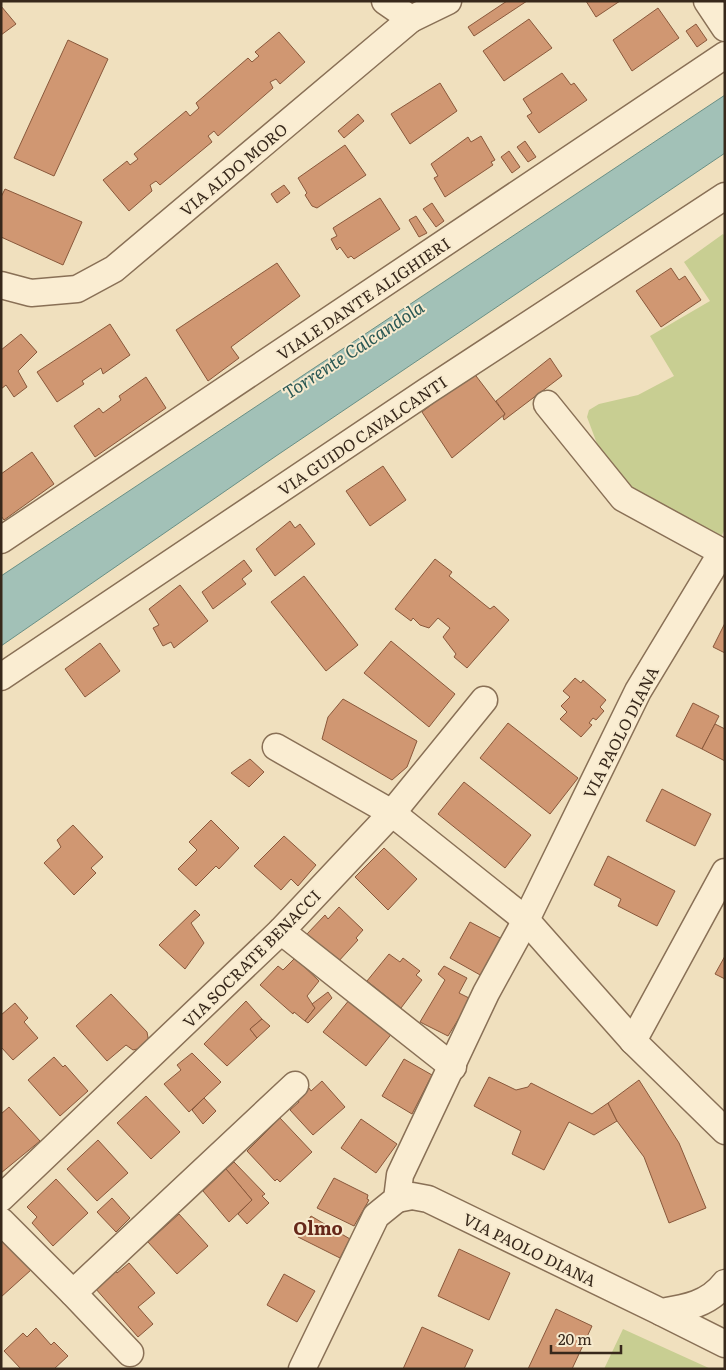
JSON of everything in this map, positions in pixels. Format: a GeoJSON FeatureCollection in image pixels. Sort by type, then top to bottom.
{"type":"FeatureCollection","features":[{"type":"Feature","properties":{"kind":"street"},"geometry":{"type":"LineString","coordinates":[[385,1],[411,19]]}},
{"type":"Feature","properties":{"kind":"street","name":"VIA ALDO MORO"},"geometry":{"type":"LineString","coordinates":[[1,286],[30,293],[77,288],[114,269],[411,19],[448,1]]}},
{"type":"Feature","properties":{"kind":"street"},"geometry":{"type":"LineString","coordinates":[[706,1],[725,28]]}},
{"type":"Feature","properties":{"kind":"street","name":"VIALE DANTE ALIGHIERI"},"geometry":{"type":"LineString","coordinates":[[1,540],[725,55]]}},
{"type":"Feature","properties":{"kind":"street","name":"VIA GUIDO CAVALCANTI"},"geometry":{"type":"LineString","coordinates":[[1,677],[427,391],[725,196]]}},
{"type":"Feature","properties":{"kind":"street"},"geometry":{"type":"LineString","coordinates":[[547,404],[623,498],[723,553]]}},
{"type":"Feature","properties":{"kind":"street","name":"VIA PAOLO DIANA"},"geometry":{"type":"LineString","coordinates":[[723,553],[638,691],[526,920],[486,993],[453,1067],[400,1175],[397,1199],[412,1196],[428,1199],[725,1344]]}},
{"type":"Feature","properties":{"kind":"street","name":"VIA SOCRATE BENACCI"},"geometry":{"type":"LineString","coordinates":[[1,1198],[281,931],[392,813],[484,700]]}},
{"type":"Feature","properties":{"kind":"street"},"geometry":{"type":"LineString","coordinates":[[276,747],[392,813],[526,920],[633,1041],[725,1131]]}},
{"type":"Feature","properties":{"kind":"street"},"geometry":{"type":"LineString","coordinates":[[633,1041],[722,885]]}},
{"type":"Feature","properties":{"kind":"street"},"geometry":{"type":"LineString","coordinates":[[281,931],[453,1067]]}},
{"type":"Feature","properties":{"kind":"street"},"geometry":{"type":"LineString","coordinates":[[73,1293],[295,1085]]}},
{"type":"Feature","properties":{"kind":"street"},"geometry":{"type":"LineString","coordinates":[[302,1369],[376,1216],[397,1199]]}},
{"type":"Feature","properties":{"kind":"street"},"geometry":{"type":"LineString","coordinates":[[1,1221],[130,1353]]}},
{"type":"Feature","properties":{"kind":"street"},"geometry":{"type":"LineString","coordinates":[[661,1312],[692,1307],[717,1293],[725,1282]]}},
{"type":"Feature","properties":{"kind":"green space"},"geometry":{"type":"Polygon","coordinates":[[[723,234],[725,236],[725,529],[721,537],[703,537],[613,476],[605,465],[587,417],[589,410],[599,404],[638,395],[674,376],[650,336],[710,301],[684,262],[723,234]]]}},
{"type":"Feature","properties":{"kind":"green space"},"geometry":{"type":"Polygon","coordinates":[[[623,1329],[711,1369],[604,1369],[623,1329]]]}},
{"type":"Feature","properties":{"kind":"water","name":"Torrente Calcandola"},"geometry":{"type":"Polygon","coordinates":[[[725,95],[725,153],[276,456],[1,646],[1,576],[725,95]]]}},
{"type":"Feature","properties":{"kind":"building"},"geometry":{"type":"Polygon","coordinates":[[[507,1],[527,1],[474,36],[468,27],[507,1]]]}},
{"type":"Feature","properties":{"kind":"building"},"geometry":{"type":"Polygon","coordinates":[[[586,1],[620,1],[596,17],[586,1]]]}},
{"type":"Feature","properties":{"kind":"building"},"geometry":{"type":"Polygon","coordinates":[[[1,6],[16,24],[1,35],[1,6]]]}},
{"type":"Feature","properties":{"kind":"building"},"geometry":{"type":"Polygon","coordinates":[[[658,8],[679,38],[632,71],[613,40],[658,8]]]}},
{"type":"Feature","properties":{"kind":"building"},"geometry":{"type":"Polygon","coordinates":[[[529,19],[552,48],[504,81],[483,51],[529,19]]]}},
{"type":"Feature","properties":{"kind":"building"},"geometry":{"type":"Polygon","coordinates":[[[696,24],[707,40],[697,47],[686,31],[696,24]]]}},
{"type":"Feature","properties":{"kind":"building"},"geometry":{"type":"Polygon","coordinates":[[[279,32],[305,62],[280,84],[276,79],[270,82],[273,88],[218,136],[214,131],[208,136],[212,142],[160,185],[156,181],[150,185],[152,191],[129,211],[103,180],[127,161],[130,165],[138,159],[134,154],[186,111],[190,116],[199,108],[196,103],[248,58],[252,62],[259,56],[255,52],[279,32]]]}},
{"type":"Feature","properties":{"kind":"building"},"geometry":{"type":"Polygon","coordinates":[[[68,40],[108,59],[54,176],[14,158],[68,40]]]}},
{"type":"Feature","properties":{"kind":"building"},"geometry":{"type":"Polygon","coordinates":[[[562,73],[571,85],[574,83],[587,100],[539,133],[527,116],[532,113],[523,99],[562,73]]]}},
{"type":"Feature","properties":{"kind":"building"},"geometry":{"type":"Polygon","coordinates":[[[440,83],[457,111],[410,144],[391,114],[440,83]]]}},
{"type":"Feature","properties":{"kind":"building"},"geometry":{"type":"Polygon","coordinates":[[[358,114],[364,121],[344,138],[338,131],[358,114]]]}},
{"type":"Feature","properties":{"kind":"building"},"geometry":{"type":"Polygon","coordinates":[[[481,136],[495,160],[491,162],[493,165],[445,197],[434,178],[438,176],[431,164],[468,137],[471,142],[481,136]]]}},
{"type":"Feature","properties":{"kind":"building"},"geometry":{"type":"Polygon","coordinates":[[[525,141],[536,157],[528,162],[517,147],[525,141]]]}},
{"type":"Feature","properties":{"kind":"building"},"geometry":{"type":"Polygon","coordinates":[[[345,145],[366,175],[317,208],[312,206],[298,178],[345,145]]]}},
{"type":"Feature","properties":{"kind":"building"},"geometry":{"type":"Polygon","coordinates":[[[509,151],[520,167],[512,173],[501,157],[509,151]]]}},
{"type":"Feature","properties":{"kind":"building"},"geometry":{"type":"Polygon","coordinates":[[[284,185],[290,193],[277,203],[271,194],[284,185]]]}},
{"type":"Feature","properties":{"kind":"building"},"geometry":{"type":"Polygon","coordinates":[[[5,189],[82,222],[63,265],[1,237],[1,197],[5,189]]]}},
{"type":"Feature","properties":{"kind":"building"},"geometry":{"type":"Polygon","coordinates":[[[380,198],[400,229],[354,259],[351,256],[348,258],[340,247],[337,250],[331,239],[337,236],[333,228],[380,198]]]}},
{"type":"Feature","properties":{"kind":"building"},"geometry":{"type":"Polygon","coordinates":[[[432,203],[444,221],[436,227],[423,209],[432,203]]]}},
{"type":"Feature","properties":{"kind":"building"},"geometry":{"type":"Polygon","coordinates":[[[416,216],[427,233],[419,237],[409,220],[416,216]]]}},
{"type":"Feature","properties":{"kind":"building"},"geometry":{"type":"Polygon","coordinates":[[[277,263],[300,296],[231,347],[239,358],[208,381],[176,330],[277,263]]]}},
{"type":"Feature","properties":{"kind":"building"},"geometry":{"type":"Polygon","coordinates":[[[671,268],[679,280],[685,276],[701,300],[661,327],[636,291],[671,268]]]}},
{"type":"Feature","properties":{"kind":"building"},"geometry":{"type":"Polygon","coordinates":[[[110,324],[130,355],[103,374],[101,368],[82,381],[84,384],[57,402],[37,372],[110,324]]]}},
{"type":"Feature","properties":{"kind":"building"},"geometry":{"type":"Polygon","coordinates":[[[21,334],[37,352],[18,371],[27,387],[14,397],[6,385],[1,389],[1,350],[21,334]]]}},
{"type":"Feature","properties":{"kind":"building"},"geometry":{"type":"Polygon","coordinates":[[[550,358],[562,376],[504,420],[505,414],[496,401],[550,358]]]}},
{"type":"Feature","properties":{"kind":"building"},"geometry":{"type":"Polygon","coordinates":[[[473,372],[505,414],[452,458],[422,412],[473,372]]]}},
{"type":"Feature","properties":{"kind":"building"},"geometry":{"type":"Polygon","coordinates":[[[146,377],[166,408],[95,457],[74,426],[99,408],[103,413],[121,400],[119,396],[146,377]]]}},
{"type":"Feature","properties":{"kind":"building"},"geometry":{"type":"Polygon","coordinates":[[[32,452],[54,484],[4,520],[1,516],[1,474],[32,452]]]}},
{"type":"Feature","properties":{"kind":"building"},"geometry":{"type":"Polygon","coordinates":[[[383,466],[406,500],[370,526],[346,491],[383,466]]]}},
{"type":"Feature","properties":{"kind":"building"},"geometry":{"type":"Polygon","coordinates":[[[290,521],[295,528],[300,524],[315,544],[275,576],[256,549],[290,521]]]}},
{"type":"Feature","properties":{"kind":"building"},"geometry":{"type":"Polygon","coordinates":[[[435,559],[452,572],[449,576],[490,609],[494,606],[509,620],[467,668],[454,657],[456,654],[443,637],[450,628],[438,618],[429,628],[420,625],[413,618],[411,621],[395,609],[435,559]]]}},
{"type":"Feature","properties":{"kind":"building"},"geometry":{"type":"Polygon","coordinates":[[[244,560],[252,571],[242,579],[246,584],[213,609],[202,592],[244,560]]]}},
{"type":"Feature","properties":{"kind":"building"},"geometry":{"type":"Polygon","coordinates":[[[304,576],[358,645],[326,671],[271,602],[304,576]]]}},
{"type":"Feature","properties":{"kind":"building"},"geometry":{"type":"Polygon","coordinates":[[[180,585],[208,621],[174,648],[171,642],[163,646],[153,628],[159,625],[149,609],[180,585]]]}},
{"type":"Feature","properties":{"kind":"building"},"geometry":{"type":"Polygon","coordinates":[[[725,623],[725,653],[713,647],[725,623]]]}},
{"type":"Feature","properties":{"kind":"building"},"geometry":{"type":"Polygon","coordinates":[[[391,641],[455,694],[429,727],[364,673],[391,641]]]}},
{"type":"Feature","properties":{"kind":"building"},"geometry":{"type":"Polygon","coordinates":[[[100,643],[120,671],[85,697],[65,669],[100,643]]]}},
{"type":"Feature","properties":{"kind":"building"},"geometry":{"type":"Polygon","coordinates":[[[575,678],[581,683],[583,680],[606,700],[600,707],[604,711],[596,720],[593,718],[589,723],[592,725],[581,737],[560,719],[567,712],[561,706],[570,697],[563,691],[575,678]]]}},
{"type":"Feature","properties":{"kind":"building"},"geometry":{"type":"Polygon","coordinates":[[[343,699],[417,741],[407,767],[392,780],[322,739],[328,717],[343,699]]]}},
{"type":"Feature","properties":{"kind":"building"},"geometry":{"type":"Polygon","coordinates":[[[693,703],[719,716],[702,749],[676,736],[693,703]]]}},
{"type":"Feature","properties":{"kind":"building"},"geometry":{"type":"Polygon","coordinates":[[[508,723],[578,778],[550,814],[480,758],[508,723]]]}},
{"type":"Feature","properties":{"kind":"building"},"geometry":{"type":"Polygon","coordinates":[[[715,724],[725,729],[725,761],[702,749],[715,724]]]}},
{"type":"Feature","properties":{"kind":"building"},"geometry":{"type":"Polygon","coordinates":[[[250,759],[264,772],[249,787],[231,773],[250,759]]]}},
{"type":"Feature","properties":{"kind":"building"},"geometry":{"type":"Polygon","coordinates":[[[464,782],[531,835],[505,868],[438,814],[464,782]]]}},
{"type":"Feature","properties":{"kind":"building"},"geometry":{"type":"Polygon","coordinates":[[[662,789],[711,814],[695,846],[646,821],[662,789]]]}},
{"type":"Feature","properties":{"kind":"building"},"geometry":{"type":"Polygon","coordinates":[[[211,820],[239,848],[219,869],[216,866],[196,886],[178,869],[197,850],[189,842],[211,820]]]}},
{"type":"Feature","properties":{"kind":"building"},"geometry":{"type":"Polygon","coordinates":[[[73,825],[103,857],[91,868],[96,873],[74,895],[44,863],[61,847],[57,840],[73,825]]]}},
{"type":"Feature","properties":{"kind":"building"},"geometry":{"type":"Polygon","coordinates":[[[284,836],[316,865],[298,886],[291,879],[281,890],[254,866],[284,836]]]}},
{"type":"Feature","properties":{"kind":"building"},"geometry":{"type":"Polygon","coordinates":[[[384,848],[417,879],[388,910],[355,877],[384,848]]]}},
{"type":"Feature","properties":{"kind":"building"},"geometry":{"type":"Polygon","coordinates":[[[608,856],[675,891],[657,926],[618,906],[621,899],[594,885],[608,856]]]}},
{"type":"Feature","properties":{"kind":"building"},"geometry":{"type":"Polygon","coordinates":[[[339,907],[363,930],[356,938],[358,940],[337,963],[307,934],[325,915],[328,919],[339,907]]]}},
{"type":"Feature","properties":{"kind":"building"},"geometry":{"type":"Polygon","coordinates":[[[195,910],[200,915],[191,923],[204,943],[185,969],[159,945],[195,910]]]}},
{"type":"Feature","properties":{"kind":"building"},"geometry":{"type":"Polygon","coordinates":[[[470,922],[502,939],[482,976],[450,958],[470,922]]]}},
{"type":"Feature","properties":{"kind":"building"},"geometry":{"type":"Polygon","coordinates":[[[389,954],[400,962],[403,958],[420,971],[416,975],[422,980],[401,1008],[367,981],[389,954]]]}},
{"type":"Feature","properties":{"kind":"building"},"geometry":{"type":"Polygon","coordinates":[[[725,956],[725,979],[715,974],[725,956]]]}},
{"type":"Feature","properties":{"kind":"building"},"geometry":{"type":"Polygon","coordinates":[[[295,958],[319,981],[307,996],[315,1008],[305,1021],[294,1012],[293,1014],[260,985],[278,966],[283,970],[295,958]]]}},
{"type":"Feature","properties":{"kind":"building"},"geometry":{"type":"Polygon","coordinates":[[[444,966],[467,978],[459,993],[471,999],[448,1036],[420,1022],[445,980],[438,974],[444,966]]]}},
{"type":"Feature","properties":{"kind":"building"},"geometry":{"type":"Polygon","coordinates":[[[328,992],[332,998],[308,1023],[305,1021],[315,1008],[312,1004],[328,992]]]}},
{"type":"Feature","properties":{"kind":"building"},"geometry":{"type":"Polygon","coordinates":[[[111,994],[147,1032],[149,1043],[145,1047],[133,1050],[126,1045],[107,1061],[76,1026],[111,994]]]}},
{"type":"Feature","properties":{"kind":"building"},"geometry":{"type":"Polygon","coordinates":[[[350,999],[393,1032],[366,1066],[323,1032],[350,999]]]}},
{"type":"Feature","properties":{"kind":"building"},"geometry":{"type":"Polygon","coordinates":[[[246,1001],[262,1019],[250,1029],[257,1038],[227,1066],[204,1044],[246,1001]]]}},
{"type":"Feature","properties":{"kind":"building"},"geometry":{"type":"Polygon","coordinates":[[[15,1003],[28,1018],[24,1022],[38,1038],[13,1060],[1,1047],[1,1015],[15,1003]]]}},
{"type":"Feature","properties":{"kind":"building"},"geometry":{"type":"Polygon","coordinates":[[[262,1019],[270,1026],[257,1038],[250,1029],[262,1019]]]}},
{"type":"Feature","properties":{"kind":"building"},"geometry":{"type":"Polygon","coordinates":[[[192,1053],[221,1082],[189,1112],[164,1084],[181,1070],[177,1065],[192,1053]]]}},
{"type":"Feature","properties":{"kind":"building"},"geometry":{"type":"Polygon","coordinates":[[[54,1057],[63,1067],[65,1065],[88,1091],[60,1116],[28,1080],[54,1057]]]}},
{"type":"Feature","properties":{"kind":"building"},"geometry":{"type":"Polygon","coordinates":[[[404,1059],[432,1075],[412,1114],[382,1096],[404,1059]]]}},
{"type":"Feature","properties":{"kind":"building"},"geometry":{"type":"Polygon","coordinates":[[[489,1077],[516,1090],[528,1087],[531,1083],[592,1114],[608,1103],[617,1121],[594,1135],[569,1122],[544,1170],[512,1154],[521,1131],[474,1106],[489,1077]]]}},
{"type":"Feature","properties":{"kind":"building"},"geometry":{"type":"Polygon","coordinates":[[[639,1080],[679,1143],[706,1208],[669,1223],[644,1157],[617,1121],[608,1103],[639,1080]]]}},
{"type":"Feature","properties":{"kind":"building"},"geometry":{"type":"Polygon","coordinates":[[[322,1081],[345,1107],[313,1135],[290,1110],[299,1102],[297,1099],[309,1088],[311,1091],[322,1081]]]}},
{"type":"Feature","properties":{"kind":"building"},"geometry":{"type":"Polygon","coordinates":[[[146,1096],[180,1132],[151,1159],[117,1123],[146,1096]]]}},
{"type":"Feature","properties":{"kind":"building"},"geometry":{"type":"Polygon","coordinates":[[[204,1098],[216,1111],[203,1124],[192,1110],[204,1098]]]}},
{"type":"Feature","properties":{"kind":"building"},"geometry":{"type":"Polygon","coordinates":[[[9,1107],[40,1141],[1,1173],[1,1114],[9,1107]]]}},
{"type":"Feature","properties":{"kind":"building"},"geometry":{"type":"Polygon","coordinates":[[[280,1118],[312,1152],[280,1182],[277,1179],[275,1181],[247,1151],[280,1118]]]}},
{"type":"Feature","properties":{"kind":"building"},"geometry":{"type":"Polygon","coordinates":[[[361,1119],[397,1144],[376,1173],[341,1148],[361,1119]]]}},
{"type":"Feature","properties":{"kind":"building"},"geometry":{"type":"Polygon","coordinates":[[[98,1140],[128,1173],[97,1201],[67,1169],[98,1140]]]}},
{"type":"Feature","properties":{"kind":"building"},"geometry":{"type":"Polygon","coordinates":[[[234,1162],[265,1194],[262,1196],[269,1203],[247,1224],[238,1214],[252,1200],[226,1169],[234,1162]]]}},
{"type":"Feature","properties":{"kind":"building"},"geometry":{"type":"Polygon","coordinates":[[[226,1169],[252,1200],[229,1222],[203,1191],[226,1169]]]}},
{"type":"Feature","properties":{"kind":"building"},"geometry":{"type":"Polygon","coordinates":[[[334,1178],[368,1195],[367,1199],[369,1200],[354,1226],[317,1208],[334,1178]]]}},
{"type":"Feature","properties":{"kind":"building"},"geometry":{"type":"Polygon","coordinates":[[[56,1179],[88,1213],[53,1246],[32,1223],[37,1217],[27,1207],[56,1179]]]}},
{"type":"Feature","properties":{"kind":"building"},"geometry":{"type":"Polygon","coordinates":[[[112,1198],[130,1218],[116,1232],[97,1212],[112,1198]]]}},
{"type":"Feature","properties":{"kind":"building"},"geometry":{"type":"Polygon","coordinates":[[[179,1214],[208,1246],[177,1274],[148,1242],[179,1214]]]}},
{"type":"Feature","properties":{"kind":"building"},"geometry":{"type":"Polygon","coordinates":[[[311,1216],[350,1239],[340,1258],[298,1237],[311,1216]]]}},
{"type":"Feature","properties":{"kind":"building"},"geometry":{"type":"Polygon","coordinates":[[[3,1240],[31,1270],[1,1297],[1,1242],[3,1240]]]}},
{"type":"Feature","properties":{"kind":"building"},"geometry":{"type":"Polygon","coordinates":[[[459,1249],[510,1273],[489,1320],[438,1296],[459,1249]]]}},
{"type":"Feature","properties":{"kind":"building"},"geometry":{"type":"Polygon","coordinates":[[[129,1263],[155,1293],[138,1307],[153,1324],[138,1337],[95,1288],[115,1270],[117,1273],[129,1263]]]}},
{"type":"Feature","properties":{"kind":"building"},"geometry":{"type":"Polygon","coordinates":[[[284,1274],[315,1291],[297,1322],[267,1305],[284,1274]]]}},
{"type":"Feature","properties":{"kind":"building"},"geometry":{"type":"Polygon","coordinates":[[[556,1309],[592,1326],[572,1369],[528,1369],[556,1309]]]}},
{"type":"Feature","properties":{"kind":"building"},"geometry":{"type":"Polygon","coordinates":[[[422,1327],[473,1350],[464,1369],[403,1369],[422,1327]]]}},
{"type":"Feature","properties":{"kind":"building"},"geometry":{"type":"Polygon","coordinates":[[[36,1328],[51,1345],[54,1342],[68,1356],[54,1369],[21,1369],[4,1351],[23,1333],[27,1337],[36,1328]]]}},
{"type":"Feature","properties":{"kind":"district","name":"Olmo"},"geometry":{"type":"Point","coordinates":[318,1227]}}]}
